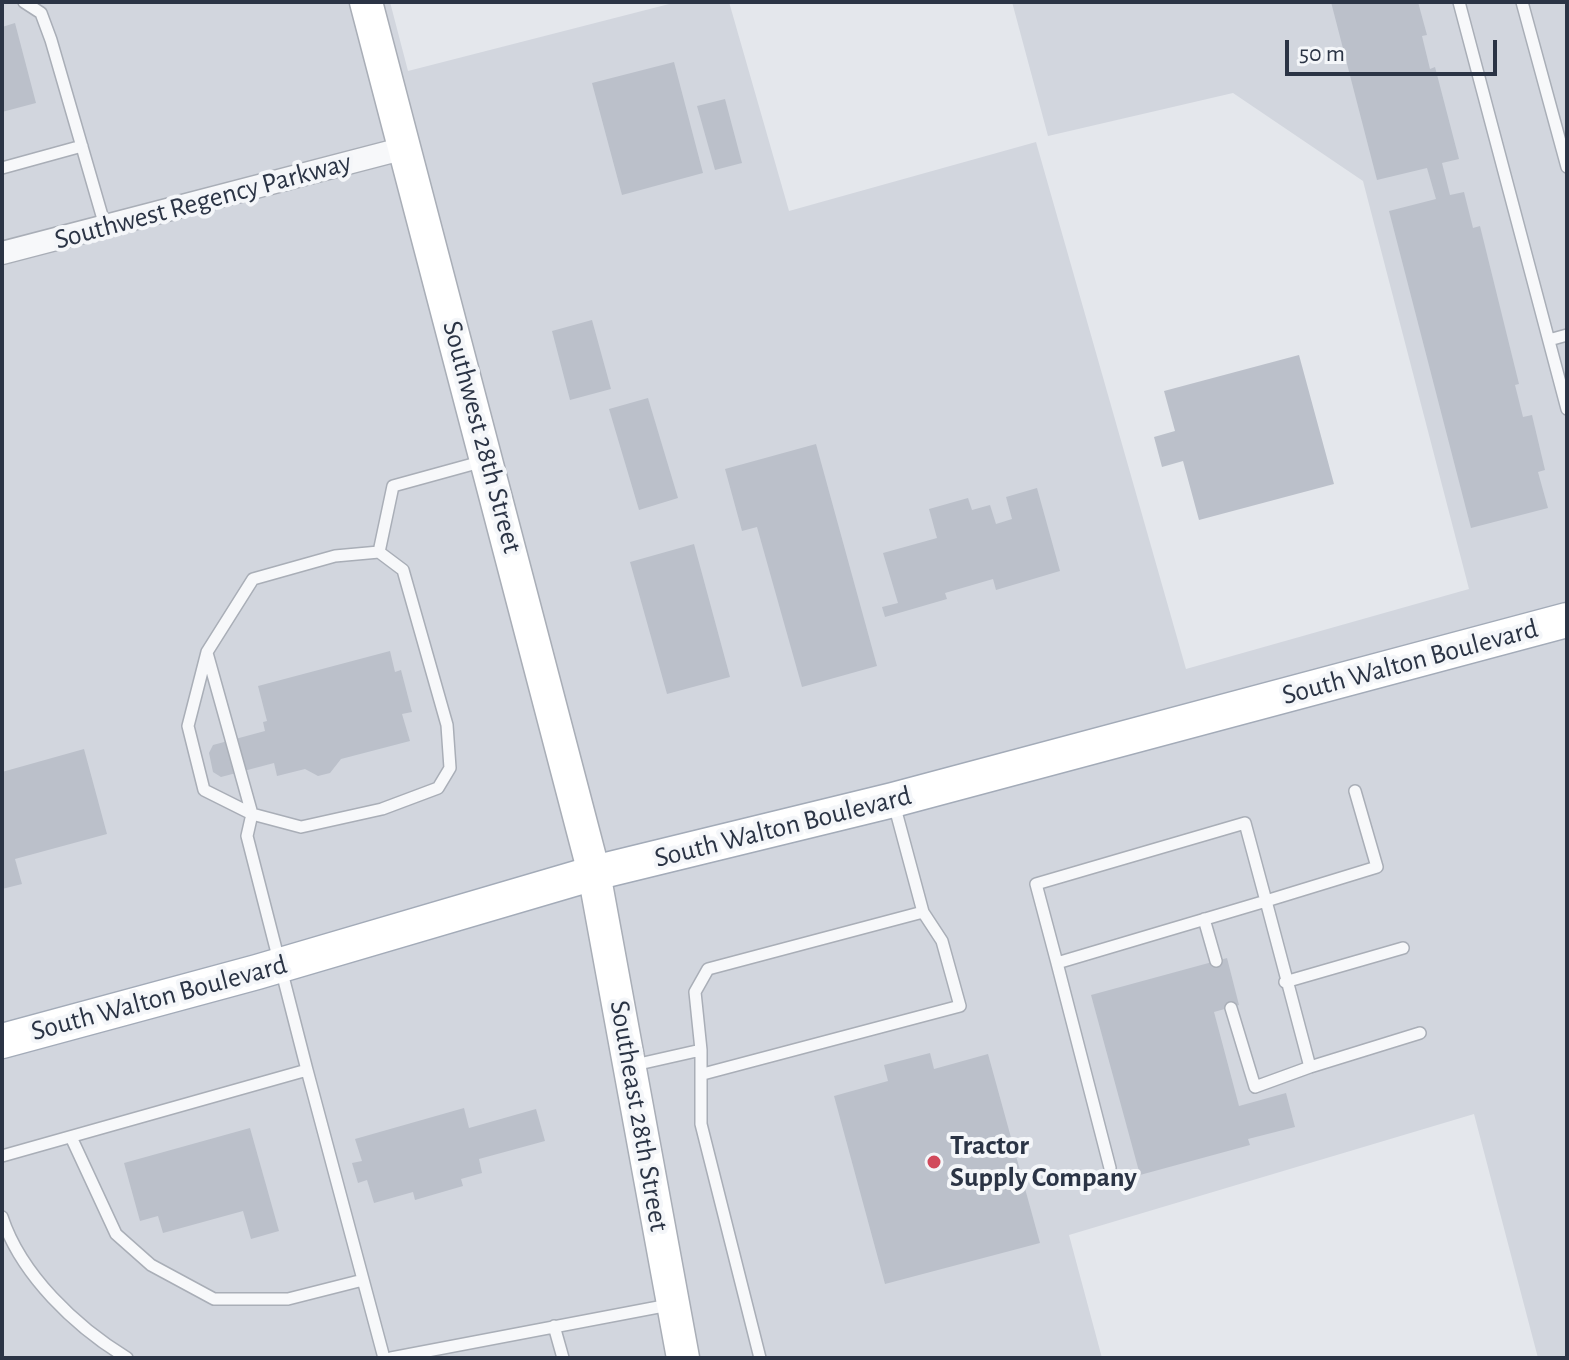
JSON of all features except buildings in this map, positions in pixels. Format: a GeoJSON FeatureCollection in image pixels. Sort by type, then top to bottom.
{"type":"FeatureCollection","features":[{"type":"Feature","properties":{"kind":"main road","name":"South Walton Boulevard"},"geometry":{"type":"LineString","coordinates":[[2,1041],[280,965],[594,873],[893,800],[1567,620]]}},
{"type":"Feature","properties":{"kind":"street","name":"Southwest 28th Street"},"geometry":{"type":"LineString","coordinates":[[366,2],[594,873]]}},
{"type":"Feature","properties":{"kind":"street","name":"Southwest Regency Parkway"},"geometry":{"type":"LineString","coordinates":[[2,253],[405,148]]}},
{"type":"Feature","properties":{"kind":"street","name":"Southeast 28th Street"},"geometry":{"type":"LineString","coordinates":[[594,873],[683,1358]]}},
{"type":"Feature","properties":{"kind":"lane"},"geometry":{"type":"LineString","coordinates":[[24,2],[41,13],[105,226]]}},
{"type":"Feature","properties":{"kind":"lane"},"geometry":{"type":"LineString","coordinates":[[1459,2],[1567,409]]}},
{"type":"Feature","properties":{"kind":"lane"},"geometry":{"type":"LineString","coordinates":[[1522,2],[1567,167]]}},
{"type":"Feature","properties":{"kind":"lane"},"geometry":{"type":"LineString","coordinates":[[2,168],[82,146]]}},
{"type":"Feature","properties":{"kind":"lane"},"geometry":{"type":"LineString","coordinates":[[1549,340],[1567,335]]}},
{"type":"Feature","properties":{"kind":"lane"},"geometry":{"type":"LineString","coordinates":[[379,552],[393,486],[488,460]]}},
{"type":"Feature","properties":{"kind":"lane"},"geometry":{"type":"LineString","coordinates":[[379,552],[403,570],[447,725],[450,768],[438,788],[382,809],[301,827],[252,814],[204,790],[188,726],[207,652],[253,579],[335,556],[379,552]]}},
{"type":"Feature","properties":{"kind":"lane"},"geometry":{"type":"LineString","coordinates":[[207,652],[252,814],[247,836],[384,1358]]}},
{"type":"Feature","properties":{"kind":"lane"},"geometry":{"type":"LineString","coordinates":[[1057,963],[1377,867],[1355,791]]}},
{"type":"Feature","properties":{"kind":"lane"},"geometry":{"type":"LineString","coordinates":[[703,1074],[960,1006],[942,941],[923,912],[893,800]]}},
{"type":"Feature","properties":{"kind":"lane"},"geometry":{"type":"LineString","coordinates":[[1110,1168],[1036,884],[1245,823],[1310,1067]]}},
{"type":"Feature","properties":{"kind":"lane"},"geometry":{"type":"LineString","coordinates":[[760,1358],[701,1124],[703,1074],[695,992],[708,969],[923,912]]}},
{"type":"Feature","properties":{"kind":"lane"},"geometry":{"type":"LineString","coordinates":[[1204,919],[1216,961]]}},
{"type":"Feature","properties":{"kind":"lane"},"geometry":{"type":"LineString","coordinates":[[1285,982],[1403,948]]}},
{"type":"Feature","properties":{"kind":"lane"},"geometry":{"type":"LineString","coordinates":[[1231,1008],[1255,1087],[1420,1033]]}},
{"type":"Feature","properties":{"kind":"lane"},"geometry":{"type":"LineString","coordinates":[[630,1066],[701,1050]]}},
{"type":"Feature","properties":{"kind":"lane"},"geometry":{"type":"LineString","coordinates":[[2,1156],[307,1070]]}},
{"type":"Feature","properties":{"kind":"lane"},"geometry":{"type":"LineString","coordinates":[[71,1137],[116,1234],[151,1265],[214,1299],[288,1299],[363,1280]]}},
{"type":"Feature","properties":{"kind":"lane"},"geometry":{"type":"LineString","coordinates":[[2,1217],[9,1239],[28,1269],[97,1340],[127,1358]]}},
{"type":"Feature","properties":{"kind":"lane"},"geometry":{"type":"LineString","coordinates":[[391,1358],[673,1304]]}},
{"type":"Feature","properties":{"kind":"lane"},"geometry":{"type":"LineString","coordinates":[[554,1326],[563,1358]]}},
{"type":"Feature","properties":{"kind":"shaded area"},"geometry":{"type":"Polygon","coordinates":[[[2,2],[390,2],[408,71],[677,2],[729,2],[789,211],[1036,142],[1186,669],[1469,589],[1363,181],[1233,93],[1048,136],[1012,2],[1567,2],[1567,1358],[1538,1358],[1474,1114],[1069,1235],[1102,1358],[2,1358],[2,2]]]}},
{"type":"Feature","properties":{"kind":"place","name":"Tractor Supply Company"},"geometry":{"type":"Point","coordinates":[934,1162]}}]}
